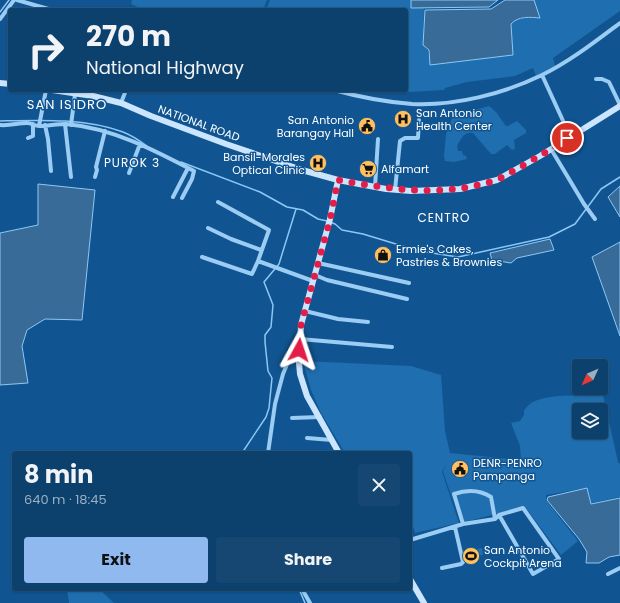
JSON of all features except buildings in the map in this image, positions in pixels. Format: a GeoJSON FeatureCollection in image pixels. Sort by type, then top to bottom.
{"type":"FeatureCollection","features":[{"type":"Feature","properties":{"kind":"main road","name":"NATIONAL ROAD"},"geometry":{"type":"LineString","coordinates":[[64,92],[93,96],[121,103],[226,144],[302,170],[338,180],[375,187],[411,191],[460,189],[497,180],[551,149],[620,105]]}},
{"type":"Feature","properties":{"kind":"main road"},"geometry":{"type":"LineString","coordinates":[[338,180],[330,220],[301,325],[299,358],[300,374],[307,396],[338,451]]}},
{"type":"Feature","properties":{"kind":"main road"},"geometry":{"type":"LineString","coordinates":[[412,582],[424,603]]}},
{"type":"Feature","properties":{"kind":"street"},"geometry":{"type":"LineString","coordinates":[[17,0],[45,8]]}},
{"type":"Feature","properties":{"kind":"street"},"geometry":{"type":"LineString","coordinates":[[0,19],[8,8]]}},
{"type":"Feature","properties":{"kind":"street"},"geometry":{"type":"LineString","coordinates":[[342,92],[358,96],[412,104],[457,102],[501,92],[542,75],[596,41],[620,23]]}},
{"type":"Feature","properties":{"kind":"street"},"geometry":{"type":"LineString","coordinates":[[542,75],[570,136]]}},
{"type":"Feature","properties":{"kind":"street"},"geometry":{"type":"LineString","coordinates":[[596,79],[602,79],[609,82],[620,105]]}},
{"type":"Feature","properties":{"kind":"street"},"geometry":{"type":"LineString","coordinates":[[39,122],[46,92]]}},
{"type":"Feature","properties":{"kind":"street"},"geometry":{"type":"LineString","coordinates":[[121,103],[125,92]]}},
{"type":"Feature","properties":{"kind":"street"},"geometry":{"type":"LineString","coordinates":[[71,122],[75,94]]}},
{"type":"Feature","properties":{"kind":"street"},"geometry":{"type":"LineString","coordinates":[[395,190],[400,141],[405,138],[418,138],[418,120]]}},
{"type":"Feature","properties":{"kind":"street"},"geometry":{"type":"LineString","coordinates":[[0,125],[27,123],[34,124],[39,122],[45,125],[65,124],[71,122],[88,125],[140,144],[194,171],[192,179],[182,198]]}},
{"type":"Feature","properties":{"kind":"street"},"geometry":{"type":"LineString","coordinates":[[28,138],[33,136],[34,124]]}},
{"type":"Feature","properties":{"kind":"street"},"geometry":{"type":"LineString","coordinates":[[65,124],[71,177]]}},
{"type":"Feature","properties":{"kind":"street"},"geometry":{"type":"LineString","coordinates":[[45,125],[51,171]]}},
{"type":"Feature","properties":{"kind":"street"},"geometry":{"type":"LineString","coordinates":[[95,177],[105,131]]}},
{"type":"Feature","properties":{"kind":"street"},"geometry":{"type":"LineString","coordinates":[[375,187],[378,139]]}},
{"type":"Feature","properties":{"kind":"street"},"geometry":{"type":"LineString","coordinates":[[129,172],[140,144]]}},
{"type":"Feature","properties":{"kind":"street"},"geometry":{"type":"LineString","coordinates":[[551,149],[584,204],[595,219]]}},
{"type":"Feature","properties":{"kind":"street"},"geometry":{"type":"LineString","coordinates":[[173,197],[188,168]]}},
{"type":"Feature","properties":{"kind":"street"},"geometry":{"type":"LineString","coordinates":[[202,257],[252,274],[269,230],[218,202]]}},
{"type":"Feature","properties":{"kind":"street"},"geometry":{"type":"LineString","coordinates":[[208,228],[231,239],[261,250]]}},
{"type":"Feature","properties":{"kind":"street"},"geometry":{"type":"LineString","coordinates":[[258,261],[270,266],[314,278],[407,299]]}},
{"type":"Feature","properties":{"kind":"street"},"geometry":{"type":"LineString","coordinates":[[318,263],[409,283]]}},
{"type":"Feature","properties":{"kind":"street"},"geometry":{"type":"LineString","coordinates":[[305,311],[338,319],[368,322]]}},
{"type":"Feature","properties":{"kind":"street"},"geometry":{"type":"LineString","coordinates":[[300,339],[392,347]]}},
{"type":"Feature","properties":{"kind":"street"},"geometry":{"type":"LineString","coordinates":[[268,451],[273,416],[283,374],[288,362],[299,358]]}},
{"type":"Feature","properties":{"kind":"street"},"geometry":{"type":"LineString","coordinates":[[292,418],[320,417]]}},
{"type":"Feature","properties":{"kind":"street"},"geometry":{"type":"LineString","coordinates":[[307,438],[332,440]]}},
{"type":"Feature","properties":{"kind":"street"},"geometry":{"type":"LineString","coordinates":[[463,524],[454,494],[460,492],[484,492],[491,497],[495,519]]}},
{"type":"Feature","properties":{"kind":"street"},"geometry":{"type":"LineString","coordinates":[[412,539],[463,524],[495,519],[499,515],[523,508],[559,559],[533,574],[499,515]]}},
{"type":"Feature","properties":{"kind":"street"},"geometry":{"type":"LineString","coordinates":[[442,568],[461,564],[463,562],[455,527]]}},
{"type":"Feature","properties":{"kind":"street"},"geometry":{"type":"LineString","coordinates":[[608,574],[620,568]]}},
{"type":"Feature","properties":{"kind":"street"},"geometry":{"type":"LineString","coordinates":[[303,591],[310,603]]}},
{"type":"Feature","properties":{"kind":"shaded area"},"geometry":{"type":"Polygon","coordinates":[[[132,0],[267,0],[264,8],[140,8],[131,4],[132,0]]]}},
{"type":"Feature","properties":{"kind":"shaded area"},"geometry":{"type":"Polygon","coordinates":[[[270,0],[411,0],[411,8],[424,8],[423,45],[428,50],[430,65],[513,55],[511,24],[521,19],[540,18],[534,0],[620,0],[620,11],[553,58],[555,66],[536,76],[533,68],[515,76],[467,82],[445,88],[444,90],[409,92],[408,8],[267,8],[270,0]]]}},
{"type":"Feature","properties":{"kind":"shaded area"},"geometry":{"type":"Polygon","coordinates":[[[411,0],[498,0],[489,7],[411,8],[411,0]]]}},
{"type":"Feature","properties":{"kind":"shaded area"},"geometry":{"type":"Polygon","coordinates":[[[505,0],[534,0],[540,18],[521,18],[511,24],[513,55],[430,65],[429,50],[423,45],[425,10],[491,9],[505,0]]]}},
{"type":"Feature","properties":{"kind":"shaded area"},"geometry":{"type":"Polygon","coordinates":[[[489,106],[496,112],[506,126],[517,121],[526,130],[526,133],[514,140],[515,149],[512,150],[507,145],[495,154],[491,154],[473,133],[467,133],[463,136],[457,146],[458,151],[462,151],[463,155],[466,156],[467,159],[454,162],[445,161],[446,134],[452,118],[469,115],[471,111],[489,106]]]}},
{"type":"Feature","properties":{"kind":"shaded area"},"geometry":{"type":"Polygon","coordinates":[[[38,184],[95,190],[82,320],[45,319],[27,330],[22,346],[28,383],[0,385],[0,233],[38,225],[38,184]]]}},
{"type":"Feature","properties":{"kind":"shaded area"},"geometry":{"type":"Polygon","coordinates":[[[620,186],[620,217],[608,197],[620,186]]]}},
{"type":"Feature","properties":{"kind":"shaded area"},"geometry":{"type":"Polygon","coordinates":[[[550,239],[554,250],[517,258],[511,263],[492,260],[490,253],[550,239]]]}},
{"type":"Feature","properties":{"kind":"shaded area"},"geometry":{"type":"Polygon","coordinates":[[[620,242],[620,336],[592,257],[620,242]]]}},
{"type":"Feature","properties":{"kind":"shaded area"},"geometry":{"type":"Polygon","coordinates":[[[303,361],[411,366],[441,375],[445,431],[450,453],[521,460],[520,446],[511,423],[520,421],[524,415],[524,410],[529,405],[536,400],[545,398],[576,395],[603,395],[605,403],[572,403],[572,439],[608,439],[608,417],[618,462],[620,464],[620,497],[591,503],[587,488],[546,495],[546,500],[578,541],[561,555],[528,511],[523,507],[461,523],[443,472],[446,464],[442,472],[459,523],[415,533],[412,524],[412,451],[344,451],[321,413],[311,390],[303,361]]]}},
{"type":"Feature","properties":{"kind":"shaded area"},"geometry":{"type":"Polygon","coordinates":[[[587,488],[591,504],[620,498],[620,555],[609,557],[599,563],[586,563],[587,552],[579,539],[547,500],[548,497],[587,488]]]}},
{"type":"Feature","properties":{"kind":"shaded area","name":"San Antonio Cockpit Arena"},"geometry":{"type":"Polygon","coordinates":[[[482,548],[483,555],[476,556],[477,560],[463,562],[461,552],[482,548]]]}},
{"type":"Feature","properties":{"kind":"shaded area"},"geometry":{"type":"Polygon","coordinates":[[[67,591],[101,591],[114,603],[69,603],[67,591]]]}},
{"type":"Feature","properties":{"kind":"waterway"},"geometry":{"type":"LineString","coordinates":[[0,12],[9,0]]}},
{"type":"Feature","properties":{"kind":"waterway"},"geometry":{"type":"LineString","coordinates":[[0,121],[31,120],[93,124],[123,132],[147,146]]}},
{"type":"Feature","properties":{"kind":"waterway"},"geometry":{"type":"LineString","coordinates":[[181,162],[260,192],[287,207],[303,210],[318,219],[327,221]]}},
{"type":"Feature","properties":{"kind":"waterway"},"geometry":{"type":"LineString","coordinates":[[330,222],[342,230],[363,234],[419,251],[458,257],[549,237],[575,224],[601,189],[620,177]]}},
{"type":"Feature","properties":{"kind":"waterway"},"geometry":{"type":"LineString","coordinates":[[243,451],[266,417],[269,408],[272,378],[268,371],[265,335],[271,327],[273,305],[264,282],[279,264],[296,209]]}},
{"type":"Feature","properties":{"kind":"waterway"},"geometry":{"type":"LineString","coordinates":[[300,591],[305,603]]}},
{"type":"Feature","properties":{"kind":"place","name":"San Antonio Health Center"},"geometry":{"type":"Point","coordinates":[403,119]}},
{"type":"Feature","properties":{"kind":"place","name":"San Antonio Barangay Hall"},"geometry":{"type":"Point","coordinates":[367,126]}},
{"type":"Feature","properties":{"kind":"place","name":"Bansil-Morales Optical Clinic"},"geometry":{"type":"Point","coordinates":[318,163]}},
{"type":"Feature","properties":{"kind":"place","name":"Alfamart"},"geometry":{"type":"Point","coordinates":[368,169]}},
{"type":"Feature","properties":{"kind":"place","name":"Ermie's Cakes, Pastries & Brownies"},"geometry":{"type":"Point","coordinates":[383,255]}},
{"type":"Feature","properties":{"kind":"place","name":"DENR-PENRO Pampanga"},"geometry":{"type":"Point","coordinates":[460,469]}},
{"type":"Feature","properties":{"kind":"place","name":"San Antonio Cockpit Arena"},"geometry":{"type":"Point","coordinates":[471,556]}},
{"type":"Feature","properties":{"kind":"district","name":"SAN ISIDRO"},"geometry":{"type":"Point","coordinates":[67,104]}},
{"type":"Feature","properties":{"kind":"district","name":"PUROK 3"},"geometry":{"type":"Point","coordinates":[132,163]}},
{"type":"Feature","properties":{"kind":"district","name":"CENTRO"},"geometry":{"type":"Point","coordinates":[444,218]}},
{"type":"Feature","properties":{"kind":"route"},"geometry":{"type":"LineString","coordinates":[[299,350],[301,325],[316,275],[324,238],[330,220],[338,180],[386,189],[411,191],[460,189],[497,180],[540,156],[567,138]]}}]}
